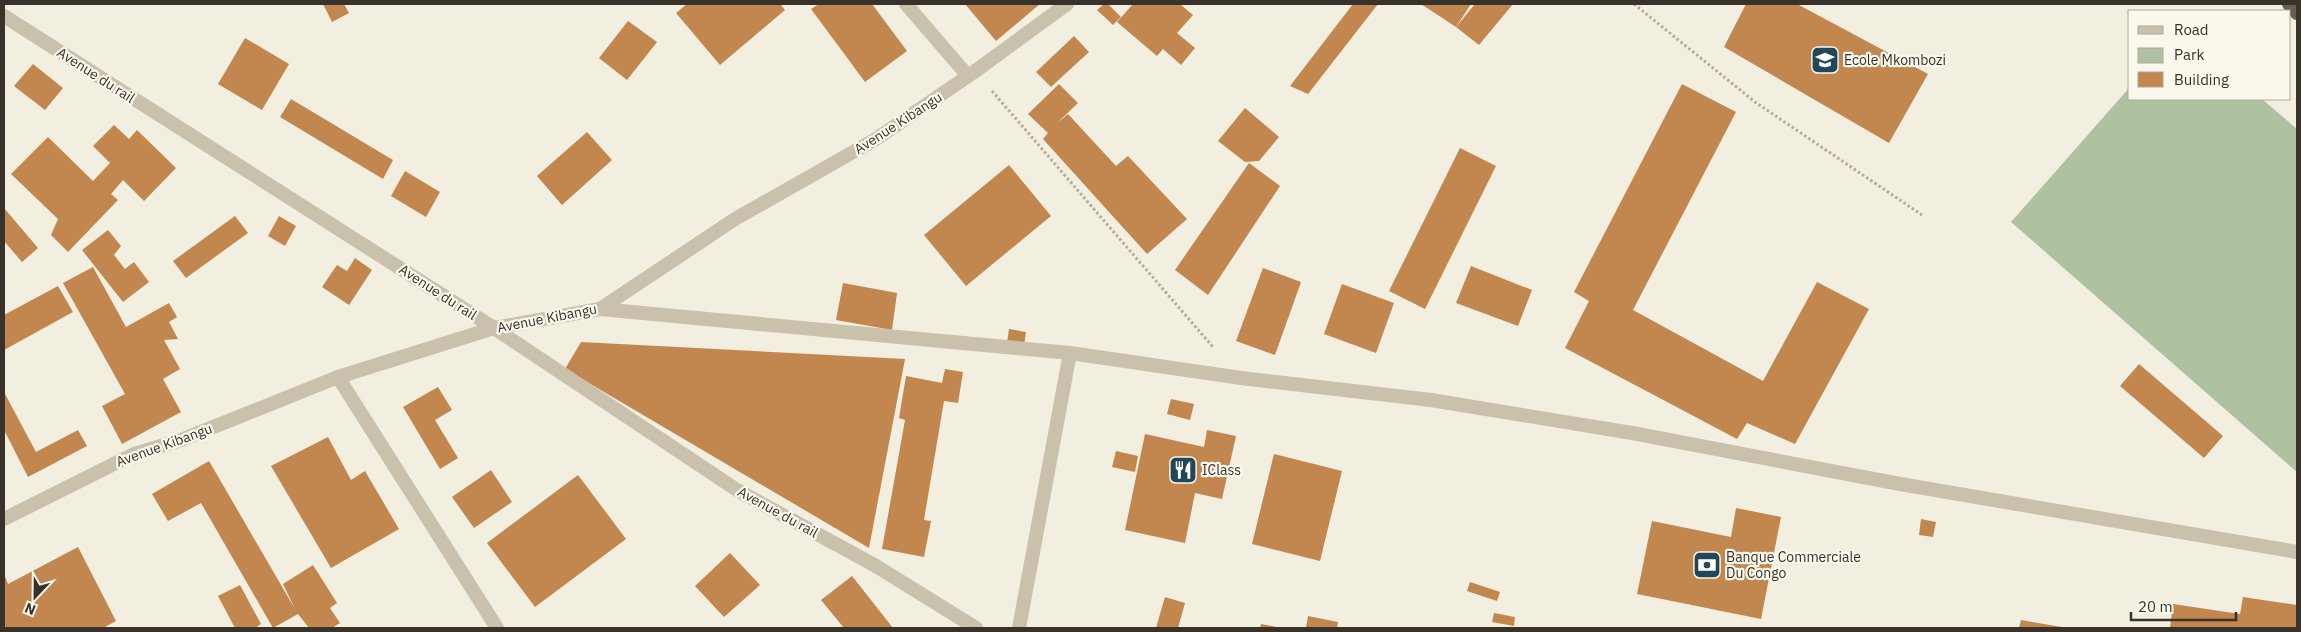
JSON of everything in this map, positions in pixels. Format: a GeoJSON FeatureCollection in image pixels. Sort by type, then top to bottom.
{"type":"FeatureCollection","features":[{"type":"Feature","properties":{"kind":"highway"},"geometry":{"type":"LineString","coordinates":[[2289,4],[2297,13]]}},
{"type":"Feature","properties":{"kind":"street"},"geometry":{"type":"LineString","coordinates":[[906,4],[971,74]]}},
{"type":"Feature","properties":{"kind":"street","name":"Avenue Kibangu"},"geometry":{"type":"LineString","coordinates":[[4,518],[134,454],[182,440],[338,377],[494,328],[600,309],[735,219],[876,139],[971,74],[1067,4]]}},
{"type":"Feature","properties":{"kind":"street","name":"Avenue du rail"},"geometry":{"type":"LineString","coordinates":[[4,16],[494,328],[737,490],[876,566],[976,628]]}},
{"type":"Feature","properties":{"kind":"street"},"geometry":{"type":"LineString","coordinates":[[600,309],[1070,353],[1240,378],[1440,402],[1632,434],[1900,484],[2297,552]]}},
{"type":"Feature","properties":{"kind":"street"},"geometry":{"type":"LineString","coordinates":[[1019,628],[1070,353]]}},
{"type":"Feature","properties":{"kind":"street"},"geometry":{"type":"LineString","coordinates":[[338,377],[497,628]]}},
{"type":"Feature","properties":{"kind":"path"},"geometry":{"type":"LineString","coordinates":[[1634,4],[1755,102],[1922,215]]}},
{"type":"Feature","properties":{"kind":"path"},"geometry":{"type":"LineString","coordinates":[[971,74],[1006,106],[1240,378]]}},
{"type":"Feature","properties":{"kind":"green space"},"geometry":{"type":"Polygon","coordinates":[[[2128,89],[2128,100],[2263,100],[2297,129],[2297,472],[2011,222],[2128,89]]]}},
{"type":"Feature","properties":{"kind":"building"},"geometry":{"type":"Polygon","coordinates":[[[323,4],[344,4],[349,13],[332,22],[323,4]]]}},
{"type":"Feature","properties":{"kind":"building"},"geometry":{"type":"Polygon","coordinates":[[[687,4],[780,4],[785,10],[720,65],[676,13],[687,4]]]}},
{"type":"Feature","properties":{"kind":"building"},"geometry":{"type":"Polygon","coordinates":[[[819,4],[872,4],[907,51],[865,82],[811,9],[819,4]]]}},
{"type":"Feature","properties":{"kind":"building"},"geometry":{"type":"Polygon","coordinates":[[[965,4],[1040,4],[996,41],[965,4]]]}},
{"type":"Feature","properties":{"kind":"building"},"geometry":{"type":"Polygon","coordinates":[[[1104,4],[1108,4],[1121,17],[1113,25],[1097,10],[1104,4]]]}},
{"type":"Feature","properties":{"kind":"building"},"geometry":{"type":"Polygon","coordinates":[[[1133,4],[1180,4],[1193,15],[1177,33],[1195,48],[1181,65],[1163,49],[1157,56],[1117,22],[1133,4]]]}},
{"type":"Feature","properties":{"kind":"building"},"geometry":{"type":"Polygon","coordinates":[[[1353,4],[1378,4],[1308,94],[1290,86],[1353,4]]]}},
{"type":"Feature","properties":{"kind":"building"},"geometry":{"type":"Polygon","coordinates":[[[1421,4],[1471,4],[1456,27],[1421,4]]]}},
{"type":"Feature","properties":{"kind":"building"},"geometry":{"type":"Polygon","coordinates":[[[1475,4],[1513,4],[1479,45],[1456,27],[1475,4]]]}},
{"type":"Feature","properties":{"kind":"building","name":"Ecole Mkombozi"},"geometry":{"type":"Polygon","coordinates":[[[1746,4],[1797,4],[1928,74],[1889,143],[1724,47],[1746,4]]]}},
{"type":"Feature","properties":{"kind":"building"},"geometry":{"type":"Polygon","coordinates":[[[628,21],[657,42],[627,80],[599,58],[628,21]]]}},
{"type":"Feature","properties":{"kind":"building"},"geometry":{"type":"Polygon","coordinates":[[[1074,36],[1089,52],[1051,87],[1036,72],[1074,36]]]}},
{"type":"Feature","properties":{"kind":"building"},"geometry":{"type":"Polygon","coordinates":[[[245,38],[289,64],[262,110],[218,84],[245,38]]]}},
{"type":"Feature","properties":{"kind":"building"},"geometry":{"type":"Polygon","coordinates":[[[33,64],[63,88],[45,110],[14,86],[33,64]]]}},
{"type":"Feature","properties":{"kind":"building"},"geometry":{"type":"Polygon","coordinates":[[[1059,84],[1078,103],[1056,124],[1068,114],[1116,166],[1128,156],[1187,219],[1147,254],[1043,139],[1048,133],[1028,114],[1059,84]]]}},
{"type":"Feature","properties":{"kind":"building"},"geometry":{"type":"Polygon","coordinates":[[[1682,84],[1736,112],[1633,310],[1763,381],[1817,282],[1869,309],[1795,444],[1747,423],[1737,439],[1565,348],[1589,301],[1574,292],[1682,84]]]}},
{"type":"Feature","properties":{"kind":"building"},"geometry":{"type":"Polygon","coordinates":[[[291,99],[393,160],[383,179],[280,117],[291,99]]]}},
{"type":"Feature","properties":{"kind":"building"},"geometry":{"type":"Polygon","coordinates":[[[1245,108],[1279,137],[1259,161],[1245,162],[1218,141],[1245,108]]]}},
{"type":"Feature","properties":{"kind":"building"},"geometry":{"type":"Polygon","coordinates":[[[114,125],[129,139],[137,130],[176,168],[144,201],[123,180],[111,194],[118,200],[68,252],[51,235],[58,219],[11,174],[48,137],[93,181],[110,163],[93,146],[114,125]]]}},
{"type":"Feature","properties":{"kind":"building"},"geometry":{"type":"Polygon","coordinates":[[[587,132],[612,160],[562,205],[537,176],[587,132]]]}},
{"type":"Feature","properties":{"kind":"building"},"geometry":{"type":"Polygon","coordinates":[[[1460,148],[1496,166],[1425,309],[1389,291],[1460,148]]]}},
{"type":"Feature","properties":{"kind":"building"},"geometry":{"type":"Polygon","coordinates":[[[1249,163],[1280,186],[1208,295],[1175,270],[1249,163]]]}},
{"type":"Feature","properties":{"kind":"building"},"geometry":{"type":"Polygon","coordinates":[[[1009,165],[1051,216],[966,286],[924,235],[1009,165]]]}},
{"type":"Feature","properties":{"kind":"building"},"geometry":{"type":"Polygon","coordinates":[[[405,171],[440,192],[426,217],[391,196],[405,171]]]}},
{"type":"Feature","properties":{"kind":"building"},"geometry":{"type":"Polygon","coordinates":[[[4,208],[38,248],[22,262],[4,241],[4,208]]]}},
{"type":"Feature","properties":{"kind":"building"},"geometry":{"type":"Polygon","coordinates":[[[235,216],[248,233],[186,278],[173,261],[235,216]]]}},
{"type":"Feature","properties":{"kind":"building"},"geometry":{"type":"Polygon","coordinates":[[[279,216],[296,226],[285,246],[268,236],[279,216]]]}},
{"type":"Feature","properties":{"kind":"building"},"geometry":{"type":"Polygon","coordinates":[[[108,230],[121,246],[114,255],[125,269],[134,262],[149,282],[123,302],[82,250],[108,230]]]}},
{"type":"Feature","properties":{"kind":"building"},"geometry":{"type":"Polygon","coordinates":[[[355,258],[372,270],[349,305],[322,287],[337,265],[347,271],[355,258]]]}},
{"type":"Feature","properties":{"kind":"building"},"geometry":{"type":"Polygon","coordinates":[[[1471,266],[1532,290],[1518,326],[1456,303],[1471,266]]]}},
{"type":"Feature","properties":{"kind":"building"},"geometry":{"type":"Polygon","coordinates":[[[93,267],[126,327],[169,303],[177,317],[169,322],[178,339],[164,340],[180,369],[163,379],[181,412],[122,444],[102,406],[125,394],[63,283],[93,267]]]}},
{"type":"Feature","properties":{"kind":"building"},"geometry":{"type":"Polygon","coordinates":[[[1263,268],[1301,282],[1275,355],[1236,341],[1263,268]]]}},
{"type":"Feature","properties":{"kind":"building"},"geometry":{"type":"Polygon","coordinates":[[[843,283],[897,293],[892,330],[836,320],[843,283]]]}},
{"type":"Feature","properties":{"kind":"building"},"geometry":{"type":"Polygon","coordinates":[[[1342,284],[1394,303],[1376,353],[1324,334],[1342,284]]]}},
{"type":"Feature","properties":{"kind":"building"},"geometry":{"type":"Polygon","coordinates":[[[58,286],[73,312],[4,350],[4,315],[58,286]]]}},
{"type":"Feature","properties":{"kind":"building"},"geometry":{"type":"Polygon","coordinates":[[[1009,329],[1026,332],[1024,346],[1007,343],[1009,329]]]}},
{"type":"Feature","properties":{"kind":"building"},"geometry":{"type":"Polygon","coordinates":[[[581,342],[905,359],[869,548],[565,369],[581,342]]]}},
{"type":"Feature","properties":{"kind":"building"},"geometry":{"type":"Polygon","coordinates":[[[2139,364],[2223,436],[2204,458],[2120,386],[2139,364]]]}},
{"type":"Feature","properties":{"kind":"building"},"geometry":{"type":"Polygon","coordinates":[[[945,369],[963,372],[958,403],[944,401],[924,520],[931,521],[924,557],[882,549],[905,420],[899,418],[906,376],[942,383],[945,369]]]}},
{"type":"Feature","properties":{"kind":"building"},"geometry":{"type":"Polygon","coordinates":[[[438,387],[452,410],[435,420],[458,458],[440,469],[403,407],[438,387]]]}},
{"type":"Feature","properties":{"kind":"building"},"geometry":{"type":"Polygon","coordinates":[[[4,392],[36,452],[78,430],[87,446],[28,477],[4,430],[4,392]]]}},
{"type":"Feature","properties":{"kind":"building"},"geometry":{"type":"Polygon","coordinates":[[[1171,399],[1194,404],[1190,420],[1167,414],[1171,399]]]}},
{"type":"Feature","properties":{"kind":"building","name":"IClass"},"geometry":{"type":"Polygon","coordinates":[[[1207,430],[1236,436],[1222,499],[1195,493],[1185,543],[1125,530],[1145,434],[1204,447],[1207,430]]]}},
{"type":"Feature","properties":{"kind":"building"},"geometry":{"type":"Polygon","coordinates":[[[328,437],[351,480],[365,471],[399,529],[331,568],[271,466],[328,437]]]}},
{"type":"Feature","properties":{"kind":"building"},"geometry":{"type":"Polygon","coordinates":[[[1116,451],[1138,456],[1135,472],[1112,467],[1116,451]]]}},
{"type":"Feature","properties":{"kind":"building"},"geometry":{"type":"Polygon","coordinates":[[[1274,454],[1342,471],[1320,561],[1252,544],[1274,454]]]}},
{"type":"Feature","properties":{"kind":"building"},"geometry":{"type":"Polygon","coordinates":[[[209,461],[295,609],[283,584],[313,565],[337,603],[330,608],[340,623],[332,628],[309,628],[298,614],[273,628],[201,503],[168,521],[152,494],[209,461]]]}},
{"type":"Feature","properties":{"kind":"building"},"geometry":{"type":"Polygon","coordinates":[[[491,470],[512,502],[474,528],[452,497],[491,470]]]}},
{"type":"Feature","properties":{"kind":"building"},"geometry":{"type":"Polygon","coordinates":[[[578,475],[626,539],[535,607],[487,543],[578,475]]]}},
{"type":"Feature","properties":{"kind":"building","name":"Banque Commerciale Du Congo"},"geometry":{"type":"Polygon","coordinates":[[[1736,508],[1781,517],[1761,619],[1637,594],[1652,521],[1731,537],[1736,508]]]}},
{"type":"Feature","properties":{"kind":"building"},"geometry":{"type":"Polygon","coordinates":[[[1921,519],[1936,522],[1933,537],[1919,535],[1921,519]]]}},
{"type":"Feature","properties":{"kind":"building"},"geometry":{"type":"Polygon","coordinates":[[[78,547],[116,621],[103,628],[6,628],[4,623],[4,574],[8,584],[78,547]]]}},
{"type":"Feature","properties":{"kind":"building"},"geometry":{"type":"Polygon","coordinates":[[[730,553],[760,585],[724,617],[695,586],[730,553]]]}},
{"type":"Feature","properties":{"kind":"building"},"geometry":{"type":"Polygon","coordinates":[[[852,576],[893,628],[844,628],[821,600],[852,576]]]}},
{"type":"Feature","properties":{"kind":"building"},"geometry":{"type":"Polygon","coordinates":[[[1470,582],[1500,592],[1497,601],[1467,591],[1470,582]]]}},
{"type":"Feature","properties":{"kind":"building"},"geometry":{"type":"Polygon","coordinates":[[[240,585],[261,624],[255,628],[235,628],[218,596],[240,585]]]}},
{"type":"Feature","properties":{"kind":"building"},"geometry":{"type":"Polygon","coordinates":[[[1165,597],[1185,603],[1178,628],[1156,628],[1165,597]]]}},
{"type":"Feature","properties":{"kind":"building"},"geometry":{"type":"Polygon","coordinates":[[[2243,597],[2297,605],[2297,628],[2170,628],[2173,604],[2240,614],[2243,597]]]}},
{"type":"Feature","properties":{"kind":"building"},"geometry":{"type":"Polygon","coordinates":[[[1494,613],[1515,617],[1514,626],[1492,622],[1494,613]]]}},
{"type":"Feature","properties":{"kind":"building"},"geometry":{"type":"Polygon","coordinates":[[[1308,616],[1338,622],[1337,628],[1306,628],[1308,616]]]}},
{"type":"Feature","properties":{"kind":"building"},"geometry":{"type":"Polygon","coordinates":[[[2021,620],[2062,627],[2062,628],[2019,628],[2021,620]]]}},
{"type":"Feature","properties":{"kind":"building"},"geometry":{"type":"Polygon","coordinates":[[[1261,624],[1277,627],[1277,628],[1260,628],[1261,624]]]}},
{"type":"Feature","properties":{"kind":"place","name":"Ecole Mkombozi"},"geometry":{"type":"Point","coordinates":[1825,60]}},
{"type":"Feature","properties":{"kind":"place","name":"IClass"},"geometry":{"type":"Point","coordinates":[1183,470]}},
{"type":"Feature","properties":{"kind":"place","name":"Banque Commerciale Du Congo"},"geometry":{"type":"Point","coordinates":[1707,565]}}]}
